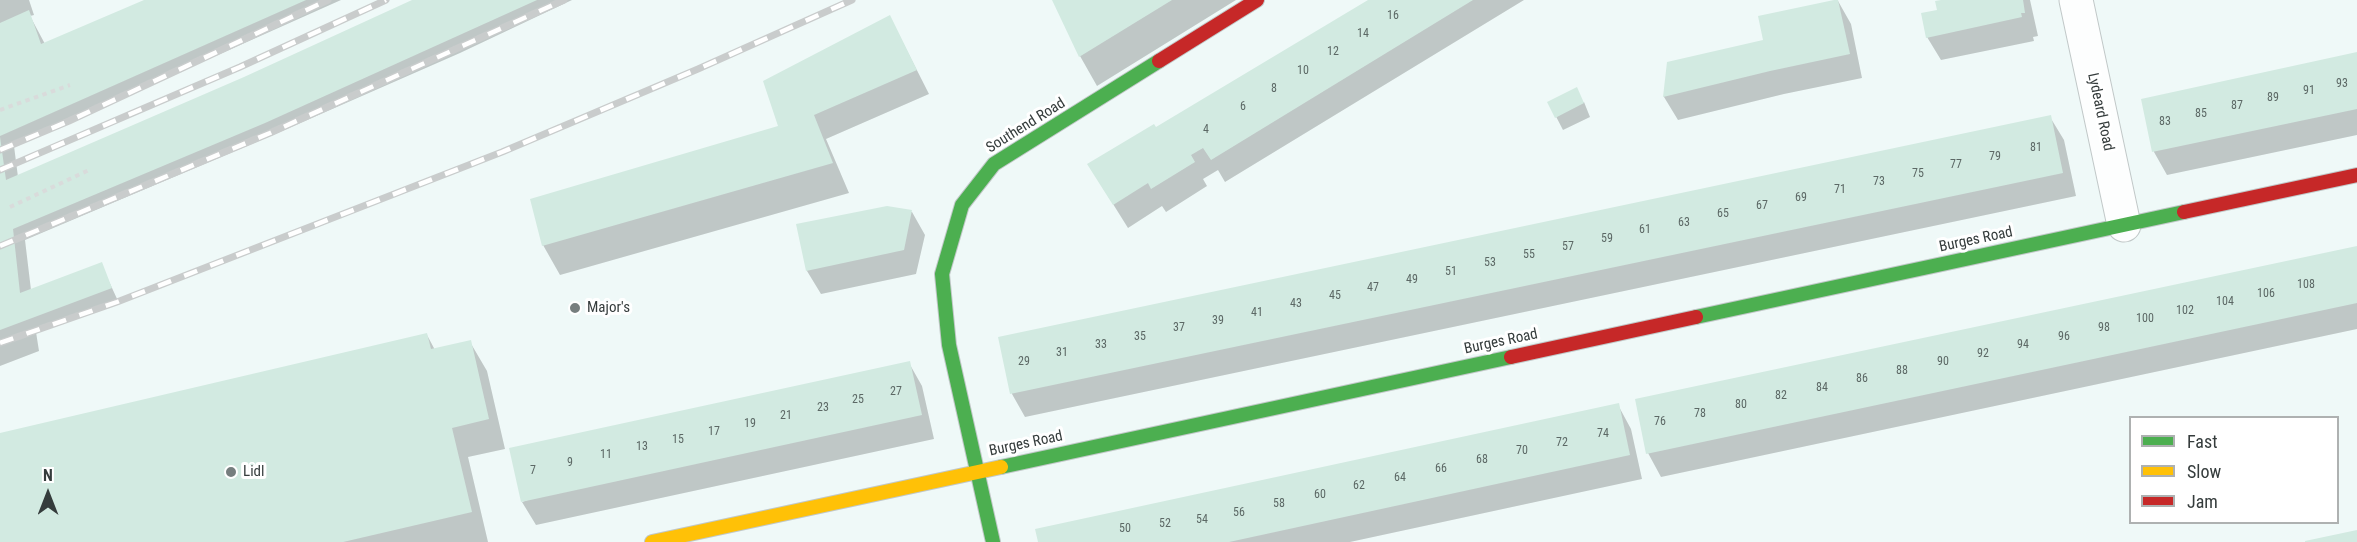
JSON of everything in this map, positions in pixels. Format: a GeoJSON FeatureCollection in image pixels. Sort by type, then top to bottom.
{"type":"FeatureCollection","features":[{"type":"Feature","properties":{"kind":"street","name":"Southend Road"},"geometry":{"type":"LineString","coordinates":[[993,542],[949,345],[942,274],[962,205],[994,164],[1257,0]]}},
{"type":"Feature","properties":{"kind":"street","name":"Lydeard Road"},"geometry":{"type":"LineString","coordinates":[[2076,0],[2124,225]]}},
{"type":"Feature","properties":{"kind":"street","name":"Burges Road"},"geometry":{"type":"LineString","coordinates":[[652,542],[2357,175]]}},
{"type":"Feature","properties":{"kind":"path"},"geometry":{"type":"LineString","coordinates":[[0,110],[69,85]]}},
{"type":"Feature","properties":{"kind":"path"},"geometry":{"type":"LineString","coordinates":[[10,207],[89,170]]}},
{"type":"Feature","properties":{"kind":"building"},"geometry":{"type":"Polygon","coordinates":[[[144,0],[306,0],[0,136],[0,23],[29,10],[41,44],[144,0]]]}},
{"type":"Feature","properties":{"kind":"building"},"geometry":{"type":"Polygon","coordinates":[[[412,0],[537,0],[265,123],[13,229],[20,293],[102,262],[112,288],[0,330],[0,137],[6,180],[244,77],[412,0]]]}},
{"type":"Feature","properties":{"kind":"building"},"geometry":{"type":"Polygon","coordinates":[[[1052,0],[1172,0],[1079,57],[1052,0]]]}},
{"type":"Feature","properties":{"kind":"building"},"geometry":{"type":"Polygon","coordinates":[[[1368,0],[1473,0],[1211,160],[1203,148],[1191,155],[1195,162],[1151,189],[1148,183],[1113,205],[1087,164],[1154,124],[1156,127],[1368,0]]]}},
{"type":"Feature","properties":{"kind":"building"},"geometry":{"type":"Polygon","coordinates":[[[1838,0],[1850,54],[1663,97],[1667,62],[1763,40],[1758,16],[1838,0]]]}},
{"type":"Feature","properties":{"kind":"building"},"geometry":{"type":"Polygon","coordinates":[[[2023,0],[2025,13],[2021,13],[2022,17],[1926,38],[1921,13],[1937,10],[1935,1],[2023,0]]]}},
{"type":"Feature","properties":{"kind":"building"},"geometry":{"type":"Polygon","coordinates":[[[890,15],[917,70],[814,115],[833,163],[542,246],[530,199],[778,126],[763,81],[890,15]]]}},
{"type":"Feature","properties":{"kind":"building"},"geometry":{"type":"Polygon","coordinates":[[[2357,52],[2357,109],[2152,152],[2141,99],[2357,52]]]}},
{"type":"Feature","properties":{"kind":"building"},"geometry":{"type":"Polygon","coordinates":[[[1577,87],[1584,103],[1555,118],[1547,102],[1577,87]]]}},
{"type":"Feature","properties":{"kind":"building"},"geometry":{"type":"Polygon","coordinates":[[[2051,115],[2063,173],[1010,394],[998,337],[2051,115]]]}},
{"type":"Feature","properties":{"kind":"building"},"geometry":{"type":"Polygon","coordinates":[[[887,206],[912,210],[904,250],[806,271],[796,224],[887,206]]]}},
{"type":"Feature","properties":{"kind":"building"},"geometry":{"type":"Polygon","coordinates":[[[2357,246],[2357,303],[1646,454],[1635,399],[2357,246]]]}},
{"type":"Feature","properties":{"kind":"building","name":"Lidl"},"geometry":{"type":"Polygon","coordinates":[[[427,333],[431,349],[471,340],[489,419],[452,428],[472,512],[343,542],[0,542],[0,433],[427,333]]]}},
{"type":"Feature","properties":{"kind":"building"},"geometry":{"type":"Polygon","coordinates":[[[910,361],[922,415],[521,502],[509,448],[910,361]]]}},
{"type":"Feature","properties":{"kind":"building"},"geometry":{"type":"Polygon","coordinates":[[[1619,403],[1630,455],[1229,542],[1038,542],[1035,529],[1619,403]]]}},
{"type":"Feature","properties":{"kind":"building"},"geometry":{"type":"Polygon","coordinates":[[[2357,530],[2357,542],[2305,542],[2305,541],[2357,530]]]}},
{"type":"Feature","properties":{"kind":"railway"},"geometry":{"type":"LineString","coordinates":[[0,150],[69,121],[328,0]]}},
{"type":"Feature","properties":{"kind":"railway"},"geometry":{"type":"LineString","coordinates":[[0,170],[240,67],[386,0]]}},
{"type":"Feature","properties":{"kind":"railway"},"geometry":{"type":"LineString","coordinates":[[0,246],[270,133],[564,0]]}},
{"type":"Feature","properties":{"kind":"railway"},"geometry":{"type":"LineString","coordinates":[[0,343],[117,302],[502,152],[698,69],[852,0]]}},
{"type":"Feature","properties":{"kind":"traffic: fast"},"geometry":{"type":"LineString","coordinates":[[993,542],[949,345],[942,274],[962,205],[994,164],[1159,61]]}},
{"type":"Feature","properties":{"kind":"traffic: fast"},"geometry":{"type":"LineString","coordinates":[[1696,317],[2184,212]]}},
{"type":"Feature","properties":{"kind":"traffic: fast"},"geometry":{"type":"LineString","coordinates":[[1001,467],[1511,357]]}},
{"type":"Feature","properties":{"kind":"traffic: slow"},"geometry":{"type":"LineString","coordinates":[[652,542],[1001,467]]}},
{"type":"Feature","properties":{"kind":"traffic: jam"},"geometry":{"type":"LineString","coordinates":[[1159,61],[1257,0]]}},
{"type":"Feature","properties":{"kind":"traffic: jam"},"geometry":{"type":"LineString","coordinates":[[2184,212],[2357,175]]}},
{"type":"Feature","properties":{"kind":"traffic: jam"},"geometry":{"type":"LineString","coordinates":[[1511,357],[1696,317]]}},
{"type":"Feature","properties":{"kind":"place","name":"Major's"},"geometry":{"type":"Point","coordinates":[575,308]}},
{"type":"Feature","properties":{"kind":"place","name":"Lidl"},"geometry":{"type":"Point","coordinates":[231,472]}}]}
